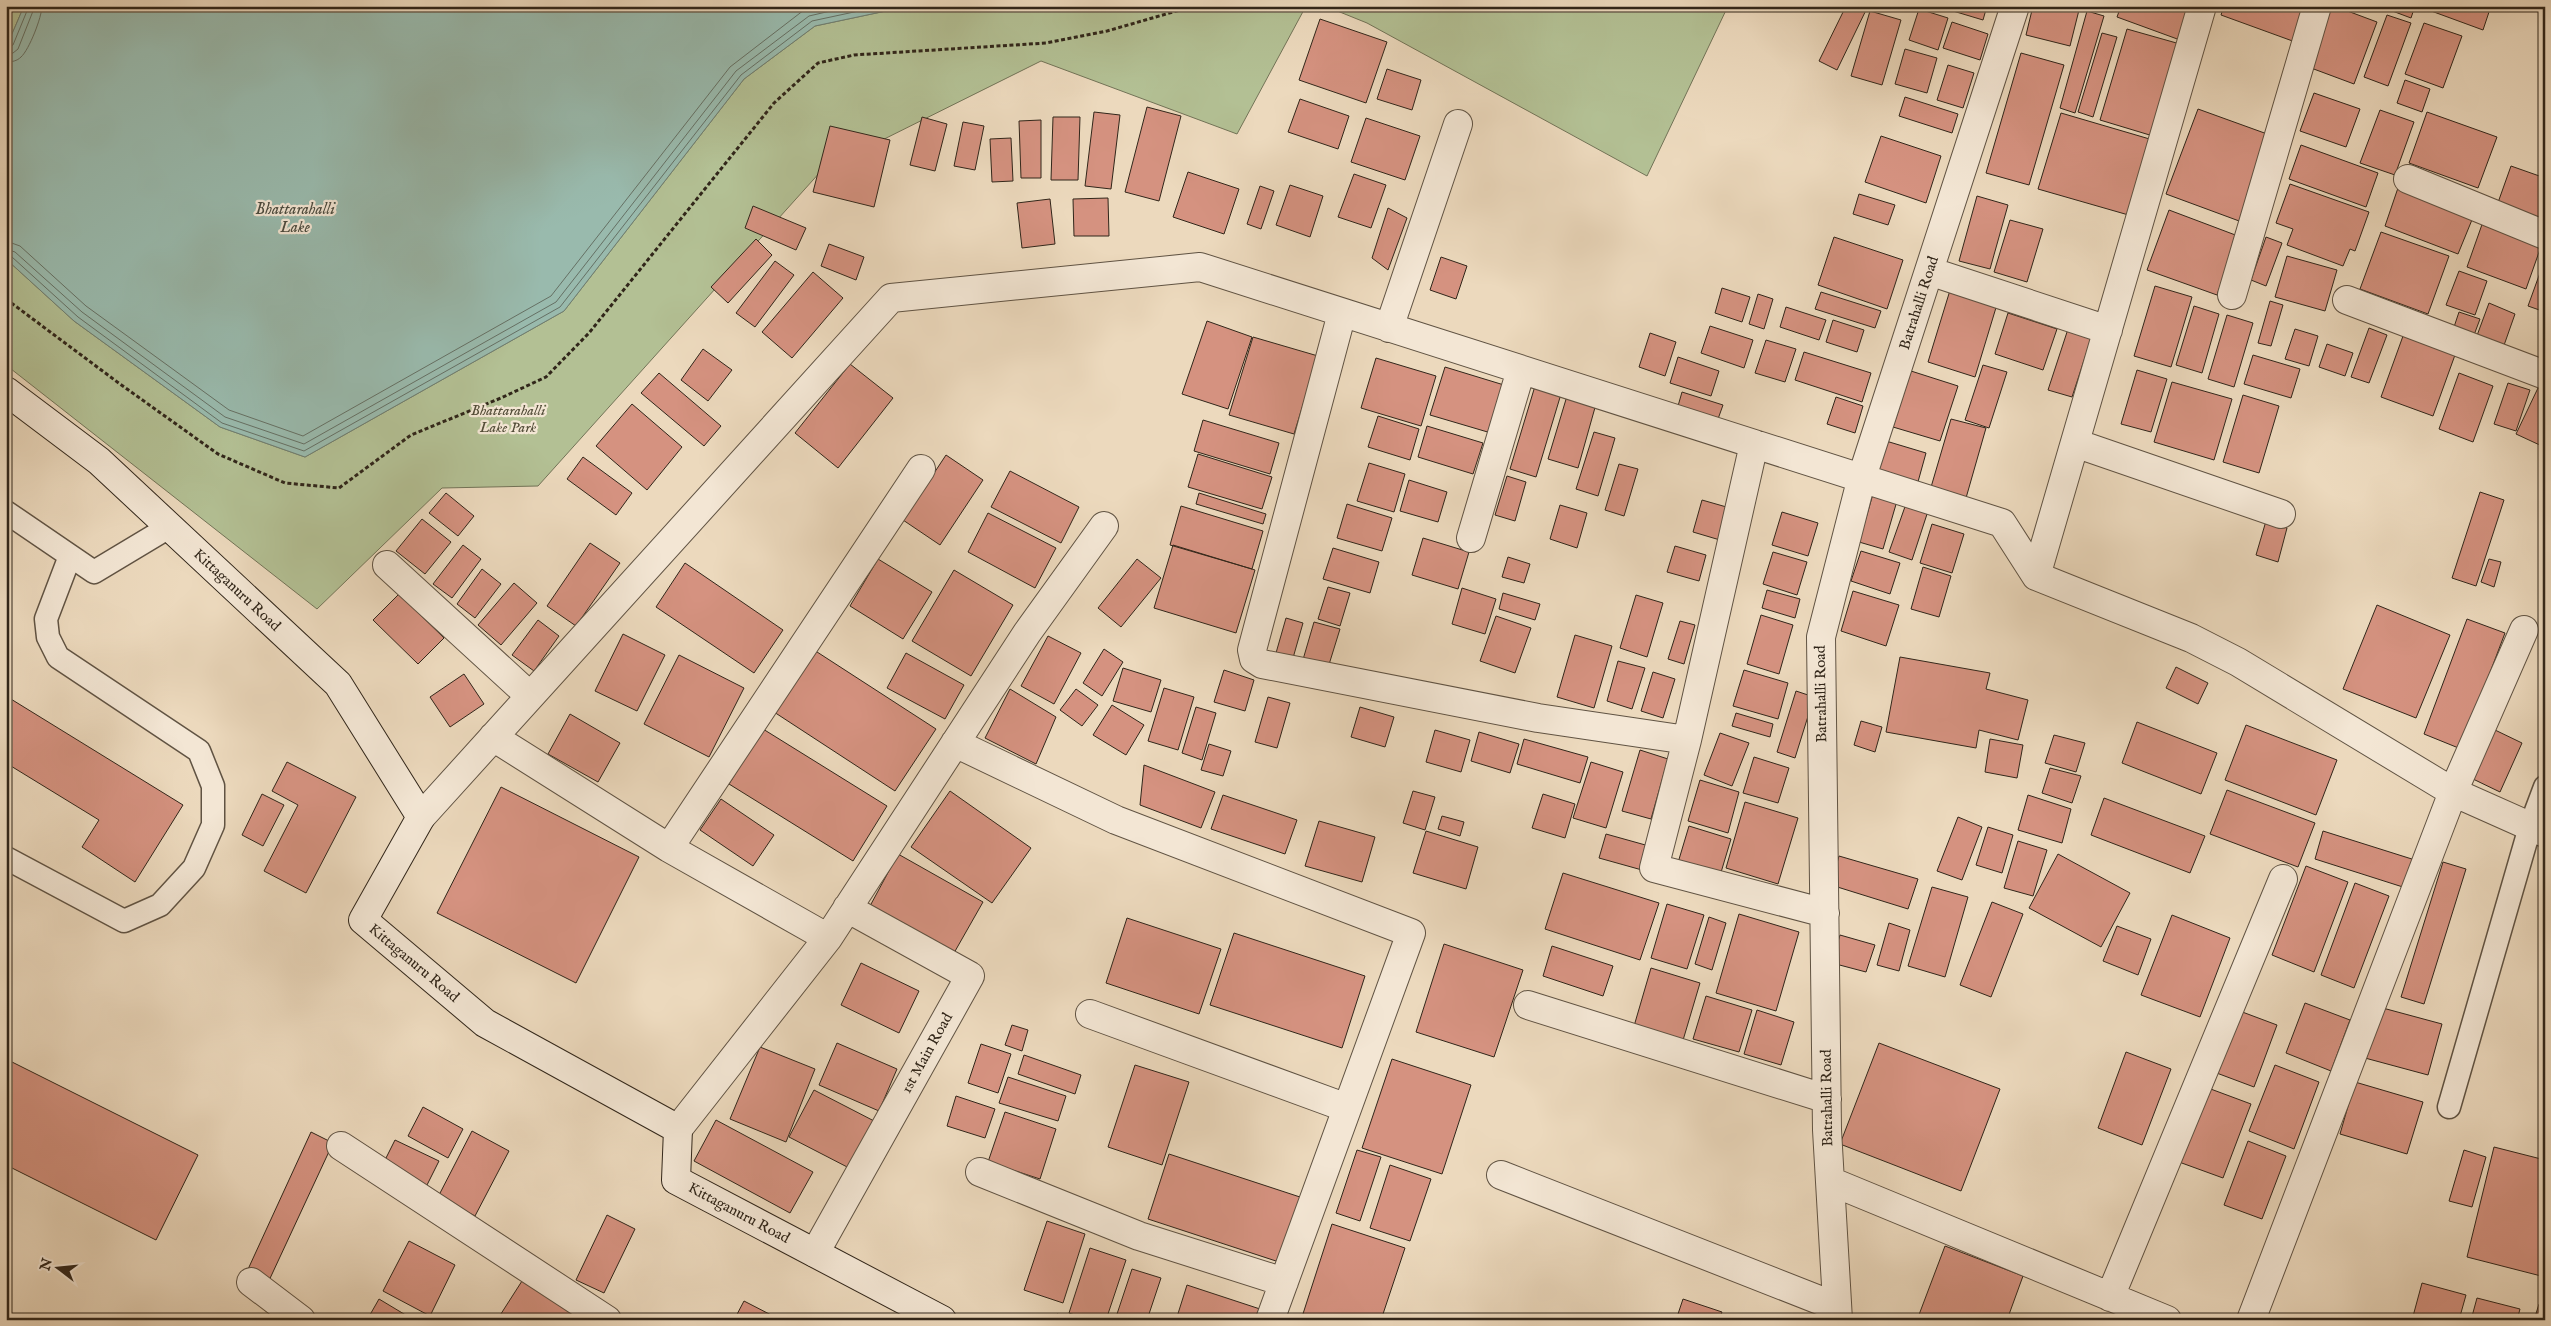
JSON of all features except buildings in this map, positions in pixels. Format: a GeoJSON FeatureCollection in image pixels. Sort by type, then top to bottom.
{"type":"FeatureCollection","features":[{"type":"Feature","properties":{"kind":"street","name":"Batrahalli Road"},"geometry":{"type":"LineString","coordinates":[[1837,1314],[1826,1099],[1821,637],[1862,477],[2015,6]]}},
{"type":"Feature","properties":{"kind":"street"},"geometry":{"type":"LineString","coordinates":[[2036,576],[2202,6]]}},
{"type":"Feature","properties":{"kind":"street"},"geometry":{"type":"LineString","coordinates":[[2232,295],[2317,6]]}},
{"type":"Feature","properties":{"kind":"street"},"geometry":{"type":"LineString","coordinates":[[1389,328],[1458,124]]}},
{"type":"Feature","properties":{"kind":"street"},"geometry":{"type":"LineString","coordinates":[[2408,179],[2545,235]]}},
{"type":"Feature","properties":{"kind":"street"},"geometry":{"type":"LineString","coordinates":[[421,817],[891,298],[1200,267],[2002,523],[2036,576],[2191,638],[2453,792],[2538,830]]}},
{"type":"Feature","properties":{"kind":"street"},"geometry":{"type":"LineString","coordinates":[[1929,271],[2108,330]]}},
{"type":"Feature","properties":{"kind":"street"},"geometry":{"type":"LineString","coordinates":[[2347,300],[2545,375]]}},
{"type":"Feature","properties":{"kind":"street"},"geometry":{"type":"LineString","coordinates":[[1342,313],[1252,650],[1254,659],[1262,664],[1538,718],[1687,740]]}},
{"type":"Feature","properties":{"kind":"street"},"geometry":{"type":"LineString","coordinates":[[1471,538],[1521,370]]}},
{"type":"Feature","properties":{"kind":"street","name":"Kittaganuru Road"},"geometry":{"type":"LineString","coordinates":[[6,391],[99,461],[338,684],[421,817],[363,920],[485,1023],[678,1130],[676,1180],[942,1320]]}},
{"type":"Feature","properties":{"kind":"street"},"geometry":{"type":"LineString","coordinates":[[2075,443],[2281,514]]}},
{"type":"Feature","properties":{"kind":"street"},"geometry":{"type":"LineString","coordinates":[[1754,444],[1687,740],[1654,868],[1825,913]]}},
{"type":"Feature","properties":{"kind":"street"},"geometry":{"type":"LineString","coordinates":[[670,848],[921,468]]}},
{"type":"Feature","properties":{"kind":"street"},"geometry":{"type":"LineString","coordinates":[[678,1130],[828,938],[1027,633],[1104,526]]}},
{"type":"Feature","properties":{"kind":"street"},"geometry":{"type":"LineString","coordinates":[[388,565],[530,696]]}},
{"type":"Feature","properties":{"kind":"street"},"geometry":{"type":"LineString","coordinates":[[2251,1320],[2453,792],[2524,630]]}},
{"type":"Feature","properties":{"kind":"street"},"geometry":{"type":"LineString","coordinates":[[493,738],[670,848],[828,938]]}},
{"type":"Feature","properties":{"kind":"street"},"geometry":{"type":"LineString","coordinates":[[955,743],[1116,820],[1411,933],[1270,1320]]}},
{"type":"Feature","properties":{"kind":"street"},"geometry":{"type":"LineString","coordinates":[[2110,1297],[2283,879]]}},
{"type":"Feature","properties":{"kind":"street","name":"1st Main Road"},"geometry":{"type":"LineString","coordinates":[[815,1253],[970,976],[847,908]]}},
{"type":"Feature","properties":{"kind":"street"},"geometry":{"type":"LineString","coordinates":[[1528,1005],[1826,1099]]}},
{"type":"Feature","properties":{"kind":"street"},"geometry":{"type":"LineString","coordinates":[[1090,1014],[1347,1108]]}},
{"type":"Feature","properties":{"kind":"street"},"geometry":{"type":"LineString","coordinates":[[341,1146],[607,1320]]}},
{"type":"Feature","properties":{"kind":"street"},"geometry":{"type":"LineString","coordinates":[[980,1172],[1139,1236],[1284,1282]]}},
{"type":"Feature","properties":{"kind":"street"},"geometry":{"type":"LineString","coordinates":[[1501,1175],[1837,1314]]}},
{"type":"Feature","properties":{"kind":"street"},"geometry":{"type":"LineString","coordinates":[[1830,1181],[2167,1320]]}},
{"type":"Feature","properties":{"kind":"street"},"geometry":{"type":"LineString","coordinates":[[251,1282],[301,1320]]}},
{"type":"Feature","properties":{"kind":"lane"},"geometry":{"type":"LineString","coordinates":[[6,512],[94,572],[169,527]]}},
{"type":"Feature","properties":{"kind":"lane"},"geometry":{"type":"LineString","coordinates":[[6,858],[124,921],[160,905],[194,868],[213,825],[213,786],[198,751],[58,657],[51,644],[48,637],[46,619],[70,556]]}},
{"type":"Feature","properties":{"kind":"lane"},"geometry":{"type":"LineString","coordinates":[[2450,1107],[2538,830],[2545,788]]}},
{"type":"Feature","properties":{"kind":"path"},"geometry":{"type":"LineString","coordinates":[[6,299],[218,454],[285,483],[339,488],[410,434],[501,398],[546,377],[590,333],[774,103],[818,63],[854,55],[1046,42],[1107,31],[1194,6]]}},
{"type":"Feature","properties":{"kind":"green space"},"geometry":{"type":"Polygon","coordinates":[[[6,6],[24,6],[6,48],[6,6]]]}},
{"type":"Feature","properties":{"kind":"green space","name":"Bhattarahalli Lake Park"},"geometry":{"type":"Polygon","coordinates":[[[924,6],[1306,6],[1237,134],[1041,61],[822,170],[538,486],[442,488],[317,609],[6,365],[6,259],[74,321],[220,427],[305,457],[564,311],[744,79],[815,26],[900,8],[924,6]]]}},
{"type":"Feature","properties":{"kind":"green space"},"geometry":{"type":"Polygon","coordinates":[[[1325,6],[1728,6],[1647,176],[1367,23],[1325,6]]]}},
{"type":"Feature","properties":{"kind":"water","name":"Bhattarahalli Lake"},"geometry":{"type":"Polygon","coordinates":[[[24,6],[924,6],[900,8],[815,26],[744,79],[564,311],[305,457],[220,427],[74,321],[6,259],[6,48],[24,6]]]}}]}
